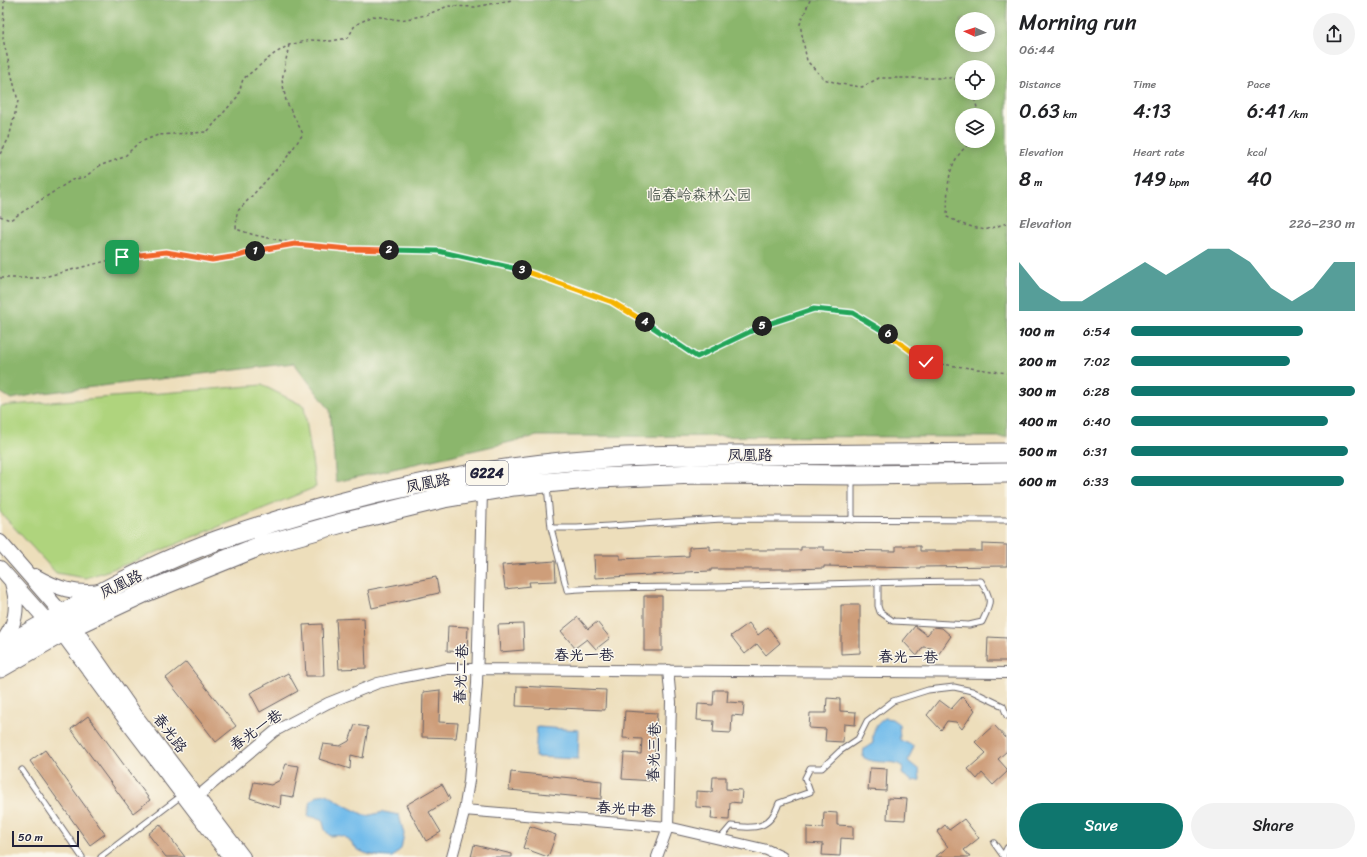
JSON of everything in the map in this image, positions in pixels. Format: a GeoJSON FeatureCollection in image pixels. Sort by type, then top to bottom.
{"type":"FeatureCollection","features":[{"type":"Feature","properties":{"kind":"highway","name":"凤凰路"},"geometry":{"type":"LineString","coordinates":[[0,668],[109,589],[156,566],[236,534],[329,506],[428,482],[504,470],[624,457],[1007,453]]}},
{"type":"Feature","properties":{"kind":"highway","name":"凤凰路"},"geometry":{"type":"LineString","coordinates":[[0,649],[61,623],[146,592],[260,546],[364,517],[444,498],[482,491],[598,478],[696,474],[852,475],[1007,473]]}},
{"type":"Feature","properties":{"kind":"main road"},"geometry":{"type":"LineString","coordinates":[[0,542],[25,570],[61,623]]}},
{"type":"Feature","properties":{"kind":"main road"},"geometry":{"type":"LineString","coordinates":[[0,568],[11,581],[61,623]]}},
{"type":"Feature","properties":{"kind":"main road"},"geometry":{"type":"LineString","coordinates":[[25,570],[50,585],[65,590],[80,592],[109,589]]}},
{"type":"Feature","properties":{"kind":"main road"},"geometry":{"type":"LineString","coordinates":[[0,644],[10,631],[15,620],[16,596],[11,581]]}},
{"type":"Feature","properties":{"kind":"main road","name":"春光路"},"geometry":{"type":"LineString","coordinates":[[61,623],[183,795],[230,857]]}},
{"type":"Feature","properties":{"kind":"main road","name":"春光路"},"geometry":{"type":"LineString","coordinates":[[61,623],[138,719],[243,857]]}},
{"type":"Feature","properties":{"kind":"street","name":"春光二巷"},"geometry":{"type":"LineString","coordinates":[[452,857],[464,810],[468,781],[477,669],[482,491]]}},
{"type":"Feature","properties":{"kind":"street","name":"春光一巷"},"geometry":{"type":"LineString","coordinates":[[197,797],[275,731],[328,703],[378,683],[447,669],[1007,673]]}},
{"type":"Feature","properties":{"kind":"street","name":"春光三巷"},"geometry":{"type":"LineString","coordinates":[[657,857],[668,827],[671,702],[668,670]]}},
{"type":"Feature","properties":{"kind":"street","name":"春光中巷"},"geometry":{"type":"LineString","coordinates":[[464,810],[668,827],[767,850],[782,857]]}},
{"type":"Feature","properties":{"kind":"lane"},"geometry":{"type":"LineString","coordinates":[[852,475],[852,520]]}},
{"type":"Feature","properties":{"kind":"lane"},"geometry":{"type":"LineString","coordinates":[[547,483],[552,528],[567,590],[610,587],[714,587],[878,582],[981,581],[990,597],[989,609],[982,622],[969,625],[893,621],[880,612],[878,606],[878,582]]}},
{"type":"Feature","properties":{"kind":"lane"},"geometry":{"type":"LineString","coordinates":[[552,528],[577,528],[722,519],[1007,520]]}},
{"type":"Feature","properties":{"kind":"lane"},"geometry":{"type":"LineString","coordinates":[[719,839],[731,826],[745,827],[765,825],[775,816],[779,803],[810,792],[805,778],[810,768],[822,768],[858,739],[867,721],[893,701],[928,690],[954,687],[972,691],[1003,706],[1007,716]]}},
{"type":"Feature","properties":{"kind":"lane"},"geometry":{"type":"LineString","coordinates":[[22,770],[82,857]]}},
{"type":"Feature","properties":{"kind":"lane"},"geometry":{"type":"LineString","coordinates":[[101,857],[183,795]]}},
{"type":"Feature","properties":{"kind":"lane"},"geometry":{"type":"LineString","coordinates":[[994,843],[1004,857]]}},
{"type":"Feature","properties":{"kind":"lane"},"geometry":{"type":"LineString","coordinates":[[1004,857],[1007,848]]}},
{"type":"Feature","properties":{"kind":"path"},"geometry":{"type":"LineString","coordinates":[[0,154],[10,138],[18,102],[3,39],[4,0]]}},
{"type":"Feature","properties":{"kind":"path"},"geometry":{"type":"LineString","coordinates":[[0,216],[10,220],[72,180],[85,177],[99,166],[124,157],[138,143],[158,135],[207,132],[238,96],[243,79],[274,54],[289,45],[310,40],[332,41],[348,38],[355,25],[374,16],[401,20],[426,14],[448,6],[475,7],[512,0]]}},
{"type":"Feature","properties":{"kind":"path"},"geometry":{"type":"LineString","coordinates":[[810,0],[800,24],[807,61],[824,78],[840,84],[862,87],[879,78],[955,79]]}},
{"type":"Feature","properties":{"kind":"path"},"geometry":{"type":"LineString","coordinates":[[289,45],[282,80],[286,101],[303,134],[285,160],[237,212],[236,229],[254,235],[295,244],[349,249],[438,251],[522,270],[612,302],[697,357],[756,328],[814,309],[853,313],[883,330],[926,362],[1007,374]]}},
{"type":"Feature","properties":{"kind":"path"},"geometry":{"type":"LineString","coordinates":[[964,148],[961,150],[948,174],[948,217],[965,225],[985,230],[1007,223]]}},
{"type":"Feature","properties":{"kind":"path"},"geometry":{"type":"LineString","coordinates":[[0,278],[40,278],[122,257],[166,252],[212,260],[295,244]]}},
{"type":"Feature","properties":{"kind":"green space","name":"临春岭森林公园"},"geometry":{"type":"Polygon","coordinates":[[[0,0],[1007,0],[1007,437],[537,436],[336,482],[330,410],[294,363],[43,393],[11,399],[0,392],[0,0]]]}},
{"type":"Feature","properties":{"kind":"green space"},"geometry":{"type":"Polygon","coordinates":[[[262,385],[304,406],[316,487],[130,563],[86,578],[56,573],[0,512],[0,406],[262,385]]]}},
{"type":"Feature","properties":{"kind":"water"},"geometry":{"type":"Polygon","coordinates":[[[885,718],[892,719],[899,724],[900,740],[914,746],[908,761],[919,770],[920,780],[912,781],[902,774],[903,767],[899,764],[873,761],[863,757],[864,749],[873,743],[875,729],[885,718]]]}},
{"type":"Feature","properties":{"kind":"water"},"geometry":{"type":"Polygon","coordinates":[[[537,727],[579,730],[578,759],[535,757],[537,727]]]}},
{"type":"Feature","properties":{"kind":"water"},"geometry":{"type":"Polygon","coordinates":[[[327,794],[366,816],[384,812],[399,815],[404,834],[401,849],[392,857],[383,857],[359,850],[343,836],[330,836],[325,830],[322,819],[308,816],[311,800],[319,795],[327,794]]]}},
{"type":"Feature","properties":{"kind":"building"},"geometry":{"type":"Polygon","coordinates":[[[982,544],[1007,545],[1007,566],[920,568],[824,566],[824,568],[796,569],[711,569],[711,571],[595,578],[594,555],[620,555],[620,559],[689,556],[689,547],[710,546],[710,550],[801,550],[801,547],[824,547],[824,550],[896,551],[896,546],[920,546],[920,551],[982,551],[982,544]]]}},
{"type":"Feature","properties":{"kind":"building"},"geometry":{"type":"Polygon","coordinates":[[[555,561],[556,581],[529,582],[530,586],[505,589],[502,565],[555,561]]]}},
{"type":"Feature","properties":{"kind":"building"},"geometry":{"type":"Polygon","coordinates":[[[436,577],[439,593],[372,608],[368,590],[436,577]]]}},
{"type":"Feature","properties":{"kind":"building"},"geometry":{"type":"Polygon","coordinates":[[[644,596],[662,596],[662,651],[644,651],[644,596]]]}},
{"type":"Feature","properties":{"kind":"building"},"geometry":{"type":"Polygon","coordinates":[[[841,605],[860,605],[860,653],[841,654],[841,605]]]}},
{"type":"Feature","properties":{"kind":"building"},"geometry":{"type":"Polygon","coordinates":[[[578,617],[588,629],[597,622],[610,638],[596,649],[587,639],[575,648],[561,631],[578,617]]]}},
{"type":"Feature","properties":{"kind":"building"},"geometry":{"type":"Polygon","coordinates":[[[364,618],[366,668],[339,669],[336,619],[364,618]]]}},
{"type":"Feature","properties":{"kind":"building"},"geometry":{"type":"Polygon","coordinates":[[[749,623],[758,635],[768,627],[780,643],[766,655],[757,644],[745,654],[731,636],[749,623]]]}},
{"type":"Feature","properties":{"kind":"building"},"geometry":{"type":"Polygon","coordinates":[[[322,624],[324,676],[306,676],[303,625],[322,624]]]}},
{"type":"Feature","properties":{"kind":"building"},"geometry":{"type":"Polygon","coordinates":[[[523,624],[524,650],[500,652],[498,625],[523,624]]]}},
{"type":"Feature","properties":{"kind":"building"},"geometry":{"type":"Polygon","coordinates":[[[448,626],[468,627],[467,652],[447,651],[448,626]]]}},
{"type":"Feature","properties":{"kind":"building"},"geometry":{"type":"Polygon","coordinates":[[[915,626],[927,635],[934,627],[942,628],[951,636],[938,655],[932,648],[923,647],[917,656],[903,641],[915,626]]]}},
{"type":"Feature","properties":{"kind":"building"},"geometry":{"type":"Polygon","coordinates":[[[988,637],[1007,638],[1007,661],[987,661],[988,637]]]}},
{"type":"Feature","properties":{"kind":"building"},"geometry":{"type":"Polygon","coordinates":[[[186,662],[236,726],[216,742],[166,678],[186,662]]]}},
{"type":"Feature","properties":{"kind":"building"},"geometry":{"type":"Polygon","coordinates":[[[288,673],[298,691],[260,712],[250,693],[288,673]]]}},
{"type":"Feature","properties":{"kind":"building"},"geometry":{"type":"Polygon","coordinates":[[[517,686],[606,690],[605,710],[516,706],[517,686]]]}},
{"type":"Feature","properties":{"kind":"building"},"geometry":{"type":"Polygon","coordinates":[[[440,690],[439,722],[458,723],[456,738],[422,737],[423,692],[440,690]]]}},
{"type":"Feature","properties":{"kind":"building"},"geometry":{"type":"Polygon","coordinates":[[[714,690],[728,690],[727,702],[744,703],[743,716],[732,715],[731,733],[713,732],[714,721],[697,720],[698,704],[713,705],[714,690]]]}},
{"type":"Feature","properties":{"kind":"building"},"geometry":{"type":"Polygon","coordinates":[[[962,697],[975,710],[962,729],[956,722],[947,721],[941,730],[927,715],[939,700],[951,709],[962,697]]]}},
{"type":"Feature","properties":{"kind":"building"},"geometry":{"type":"Polygon","coordinates":[[[827,698],[840,699],[840,711],[856,712],[855,725],[844,724],[843,742],[825,741],[826,729],[809,728],[810,713],[826,713],[827,698]]]}},
{"type":"Feature","properties":{"kind":"building"},"geometry":{"type":"Polygon","coordinates":[[[625,711],[657,713],[653,781],[622,779],[624,753],[641,754],[642,739],[623,738],[625,711]]]}},
{"type":"Feature","properties":{"kind":"building"},"geometry":{"type":"Polygon","coordinates":[[[88,716],[150,800],[133,813],[71,729],[88,716]]]}},
{"type":"Feature","properties":{"kind":"building"},"geometry":{"type":"Polygon","coordinates":[[[355,725],[368,727],[363,758],[351,755],[350,769],[319,759],[323,744],[340,746],[349,741],[355,725]]]}},
{"type":"Feature","properties":{"kind":"building"},"geometry":{"type":"Polygon","coordinates":[[[994,725],[1007,739],[1007,751],[998,759],[1007,769],[1007,772],[993,785],[982,773],[977,779],[968,769],[986,753],[975,742],[994,725]]]}},
{"type":"Feature","properties":{"kind":"building"},"geometry":{"type":"Polygon","coordinates":[[[45,750],[105,834],[90,845],[30,761],[45,750]]]}},
{"type":"Feature","properties":{"kind":"building"},"geometry":{"type":"Polygon","coordinates":[[[286,764],[299,766],[293,797],[281,795],[280,808],[250,798],[254,782],[271,785],[280,780],[286,764]]]}},
{"type":"Feature","properties":{"kind":"building"},"geometry":{"type":"Polygon","coordinates":[[[870,768],[887,769],[886,791],[868,790],[870,768]]]}},
{"type":"Feature","properties":{"kind":"building"},"geometry":{"type":"Polygon","coordinates":[[[511,772],[602,781],[601,799],[509,790],[511,772]]]}},
{"type":"Feature","properties":{"kind":"building"},"geometry":{"type":"Polygon","coordinates":[[[713,777],[726,777],[726,789],[742,790],[741,803],[730,802],[729,820],[711,819],[712,808],[696,807],[696,791],[712,792],[713,777]]]}},
{"type":"Feature","properties":{"kind":"building"},"geometry":{"type":"Polygon","coordinates":[[[442,784],[450,799],[429,812],[441,832],[426,841],[406,805],[442,784]]]}},
{"type":"Feature","properties":{"kind":"building"},"geometry":{"type":"Polygon","coordinates":[[[888,798],[907,799],[905,820],[887,819],[888,798]]]}},
{"type":"Feature","properties":{"kind":"building"},"geometry":{"type":"Polygon","coordinates":[[[824,812],[837,813],[837,825],[853,826],[853,839],[841,838],[840,856],[822,855],[823,844],[807,843],[807,827],[823,828],[824,812]]]}},
{"type":"Feature","properties":{"kind":"building"},"geometry":{"type":"Polygon","coordinates":[[[964,819],[979,838],[964,850],[970,857],[935,857],[948,847],[937,832],[945,825],[949,830],[964,819]]]}},
{"type":"Feature","properties":{"kind":"building"},"geometry":{"type":"Polygon","coordinates":[[[160,824],[185,857],[166,857],[148,834],[160,824]]]}},
{"type":"Feature","properties":{"kind":"building"},"geometry":{"type":"Polygon","coordinates":[[[530,826],[556,835],[548,857],[523,848],[530,826]]]}},
{"type":"Feature","properties":{"kind":"building"},"geometry":{"type":"Polygon","coordinates":[[[474,845],[512,854],[512,857],[471,857],[474,845]]]}},
{"type":"Feature","properties":{"kind":"route"},"geometry":{"type":"LineString","coordinates":[[122,257],[166,252],[212,260],[295,244],[349,249],[438,251],[522,270],[568,288],[612,302],[697,357],[756,328],[814,309],[853,313],[883,330],[926,362]]}}]}
